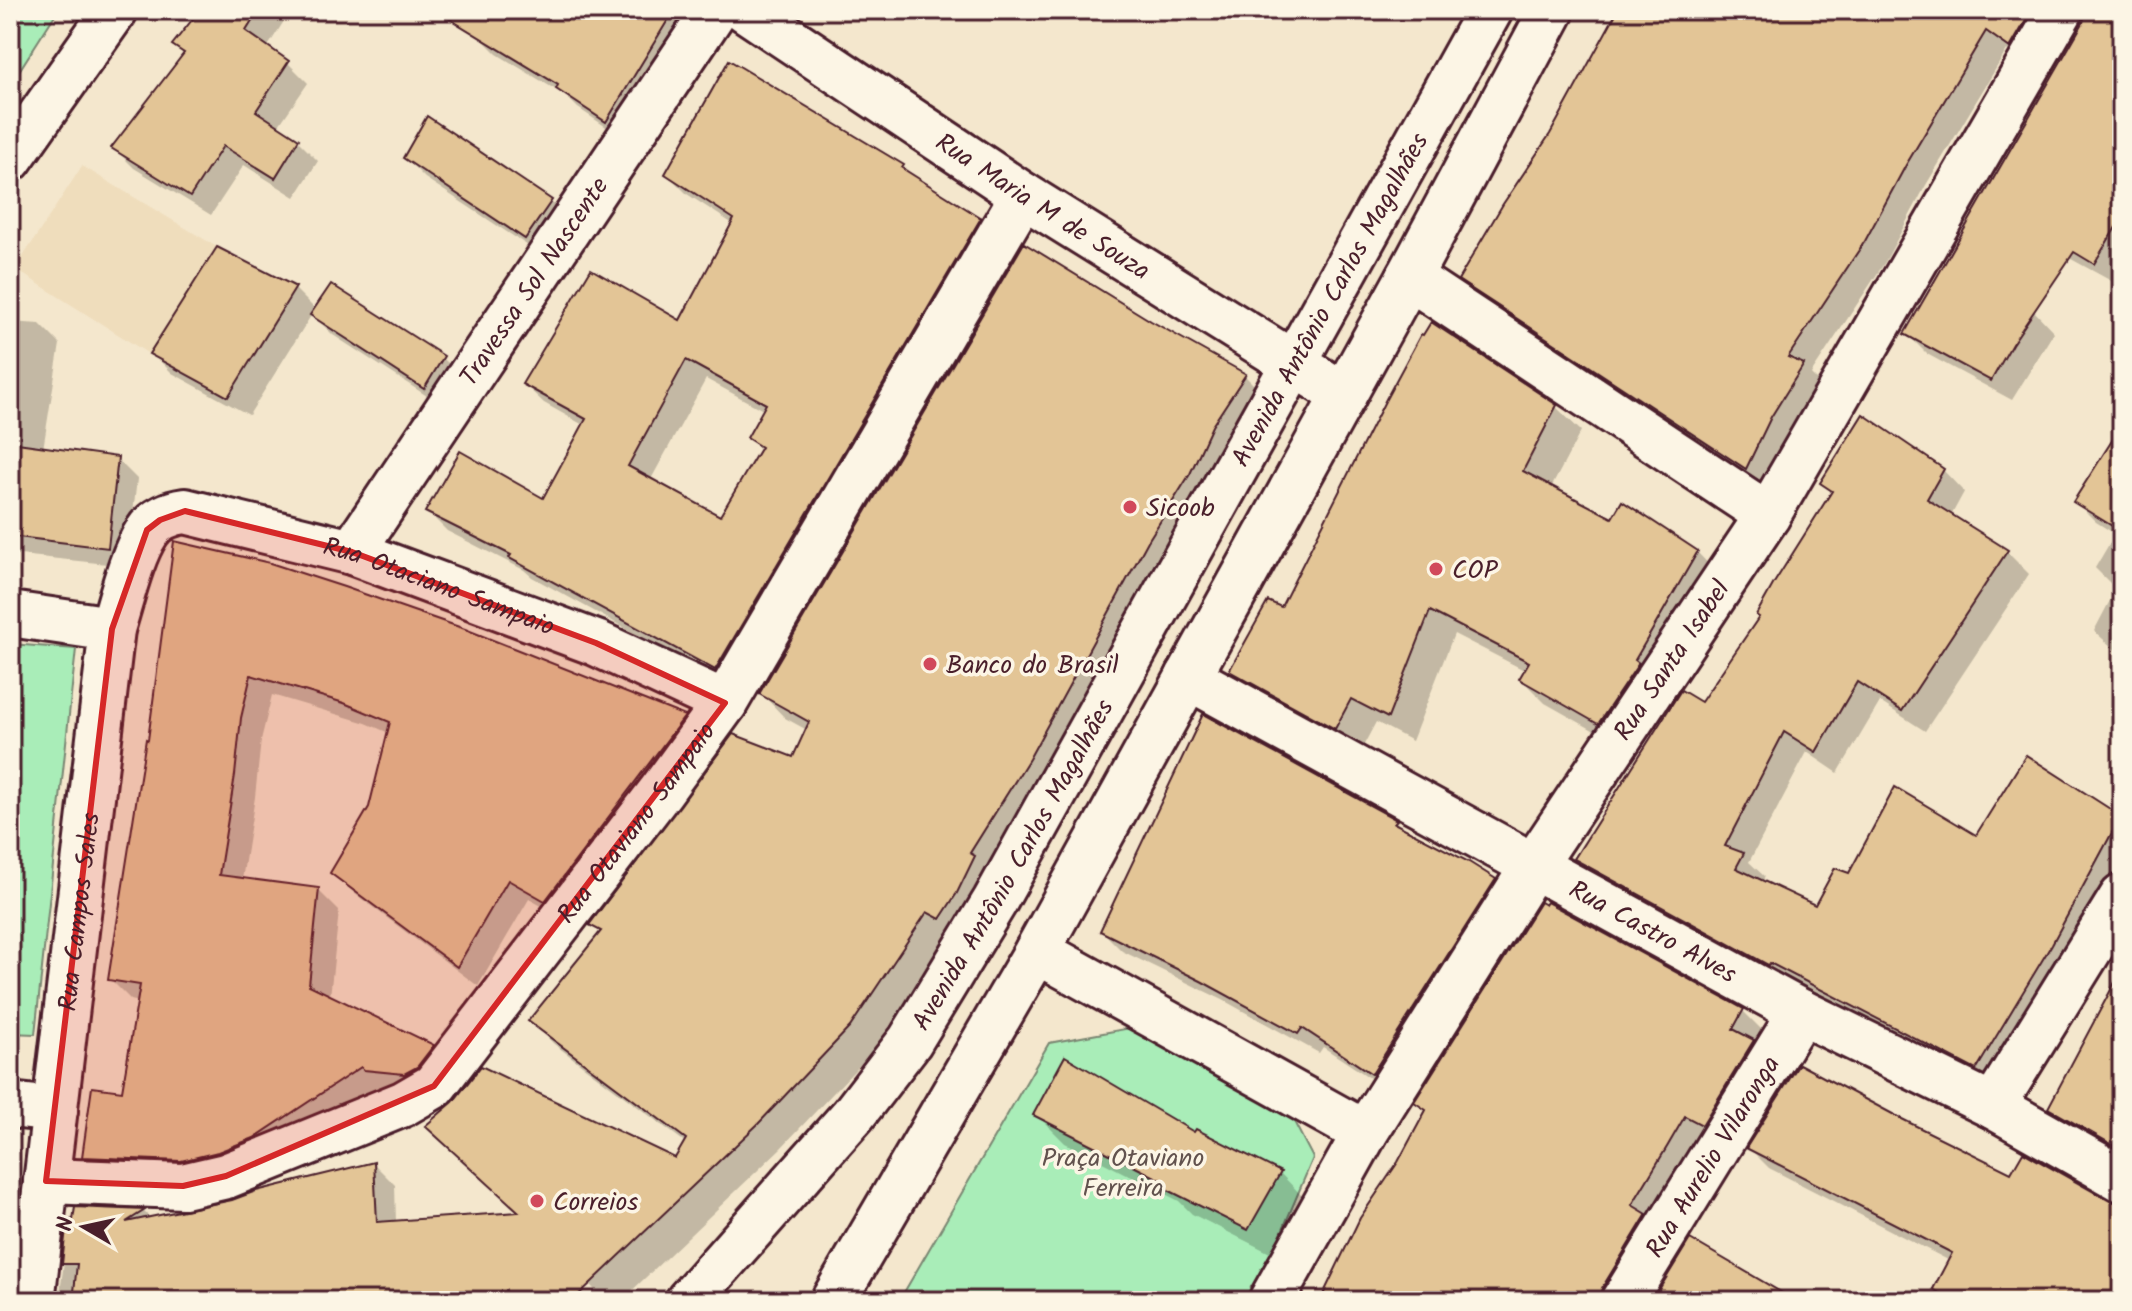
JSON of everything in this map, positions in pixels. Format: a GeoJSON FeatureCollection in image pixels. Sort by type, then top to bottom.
{"type":"FeatureCollection","features":[{"type":"Feature","properties":{"kind":"street"},"geometry":{"type":"LineString","coordinates":[[10,159],[115,10]]}},
{"type":"Feature","properties":{"kind":"street","name":"Travessa Sol Nascente"},"geometry":{"type":"LineString","coordinates":[[352,552],[715,10]]}},
{"type":"Feature","properties":{"kind":"street","name":"Rua Maria M de Souza"},"geometry":{"type":"LineString","coordinates":[[746,10],[1023,195],[1344,395]]}},
{"type":"Feature","properties":{"kind":"street","name":"Avenida Antônio Carlos Magalhães"},"geometry":{"type":"LineString","coordinates":[[688,1301],[853,1115],[910,1041],[995,901],[1490,10]]}},
{"type":"Feature","properties":{"kind":"street"},"geometry":{"type":"LineString","coordinates":[[833,1301],[1037,951],[1409,277],[1552,10]]}},
{"type":"Feature","properties":{"kind":"street","name":"Rua Santa Isabel"},"geometry":{"type":"LineString","coordinates":[[1271,1301],[1365,1133],[1534,865],[1768,515],[2061,10]]}},
{"type":"Feature","properties":{"kind":"street","name":"Rua Otaviano Sampaio"},"geometry":{"type":"LineString","coordinates":[[46,1181],[183,1186],[226,1176],[403,1104],[434,1086],[725,703],[1023,195]]}},
{"type":"Feature","properties":{"kind":"street"},"geometry":{"type":"LineString","coordinates":[[1409,277],[1768,515]]}},
{"type":"Feature","properties":{"kind":"street","name":"Rua Otaciano Sampaio"},"geometry":{"type":"LineString","coordinates":[[147,530],[173,513],[185,511],[352,552],[596,643],[725,703]]}},
{"type":"Feature","properties":{"kind":"street","name":"Rua Campos Sales"},"geometry":{"type":"LineString","coordinates":[[32,1301],[112,629],[147,530]]}},
{"type":"Feature","properties":{"kind":"street"},"geometry":{"type":"LineString","coordinates":[[10,614],[112,629]]}},
{"type":"Feature","properties":{"kind":"street","name":"Rua Castro Alves"},"geometry":{"type":"LineString","coordinates":[[1188,677],[1801,1012],[1993,1106],[2122,1179]]}},
{"type":"Feature","properties":{"kind":"street"},"geometry":{"type":"LineString","coordinates":[[1993,1106],[2122,897]]}},
{"type":"Feature","properties":{"kind":"street"},"geometry":{"type":"LineString","coordinates":[[1037,951],[1365,1133]]}},
{"type":"Feature","properties":{"kind":"street","name":"Rua Aurelio Vilaronga"},"geometry":{"type":"LineString","coordinates":[[1623,1301],[1801,1012]]}},
{"type":"Feature","properties":{"kind":"street"},"geometry":{"type":"LineString","coordinates":[[10,1105],[55,1110]]}},
{"type":"Feature","properties":{"kind":"highlighted area"},"geometry":{"type":"Polygon","coordinates":[[[185,511],[352,552],[596,643],[725,703],[434,1086],[226,1176],[183,1186],[46,1181],[112,629],[147,530],[160,520],[185,511]]]}},
{"type":"Feature","properties":{"kind":"shaded area"},"geometry":{"type":"Polygon","coordinates":[[[82,166],[217,247],[149,354],[15,269],[82,166]]]}},
{"type":"Feature","properties":{"kind":"green space"},"geometry":{"type":"Polygon","coordinates":[[[10,10],[58,10],[10,85],[10,10]]]}},
{"type":"Feature","properties":{"kind":"green space"},"geometry":{"type":"Polygon","coordinates":[[[10,644],[76,649],[35,1034],[10,1033],[10,644]]]}},
{"type":"Feature","properties":{"kind":"green space","name":"Praça Otaviano Ferreira"},"geometry":{"type":"Polygon","coordinates":[[[1130,1028],[1289,1112],[1313,1158],[1267,1267],[1243,1301],[899,1301],[1049,1043],[1130,1028]]]}},
{"type":"Feature","properties":{"kind":"building"},"geometry":{"type":"Polygon","coordinates":[[[200,10],[259,10],[246,31],[289,61],[256,111],[299,139],[275,178],[223,146],[190,197],[111,148],[184,53],[172,45],[200,10]]]}},
{"type":"Feature","properties":{"kind":"building"},"geometry":{"type":"Polygon","coordinates":[[[435,10],[674,10],[606,122],[556,89],[558,85],[435,10]]]}},
{"type":"Feature","properties":{"kind":"building"},"geometry":{"type":"Polygon","coordinates":[[[1618,10],[2032,10],[2010,48],[1986,31],[1906,165],[1865,241],[1788,357],[1804,364],[1771,417],[1746,469],[1458,280],[1503,204],[1550,134],[1618,10]]]}},
{"type":"Feature","properties":{"kind":"building"},"geometry":{"type":"Polygon","coordinates":[[[2086,10],[2122,10],[2122,217],[2094,264],[2074,252],[1991,381],[1904,334],[2083,23],[2086,10]]]}},
{"type":"Feature","properties":{"kind":"building"},"geometry":{"type":"Polygon","coordinates":[[[729,60],[904,165],[902,168],[981,218],[715,670],[509,558],[511,555],[425,512],[460,451],[543,498],[586,419],[522,384],[591,269],[680,320],[734,219],[665,174],[729,60]],[[686,360],[628,466],[720,516],[761,447],[747,438],[766,404],[686,360]]]}},
{"type":"Feature","properties":{"kind":"building"},"geometry":{"type":"Polygon","coordinates":[[[427,116],[552,200],[525,239],[403,158],[427,116]]]}},
{"type":"Feature","properties":{"kind":"building"},"geometry":{"type":"Polygon","coordinates":[[[1024,243],[1151,321],[1246,374],[1212,426],[1190,474],[1148,541],[1029,759],[970,853],[975,856],[957,893],[940,919],[927,912],[850,1027],[758,1124],[572,1301],[73,1301],[77,1264],[62,1264],[67,1219],[73,1220],[75,1207],[145,1210],[126,1222],[232,1200],[256,1191],[374,1162],[377,1222],[519,1212],[425,1126],[453,1102],[481,1066],[675,1158],[686,1139],[528,1021],[601,931],[589,925],[733,734],[793,757],[809,722],[759,694],[1024,243]]]}},
{"type":"Feature","properties":{"kind":"building"},"geometry":{"type":"Polygon","coordinates":[[[217,247],[296,287],[228,397],[149,354],[217,247]]]}},
{"type":"Feature","properties":{"kind":"building"},"geometry":{"type":"Polygon","coordinates":[[[331,284],[444,356],[424,389],[310,315],[331,284]]]}},
{"type":"Feature","properties":{"kind":"building"},"geometry":{"type":"Polygon","coordinates":[[[1431,322],[1557,405],[1523,471],[1612,518],[1622,501],[1698,551],[1635,660],[1639,663],[1598,724],[1519,679],[1529,662],[1430,611],[1388,718],[1351,699],[1335,729],[1229,671],[1268,601],[1281,607],[1386,399],[1421,334],[1431,322]]]}},
{"type":"Feature","properties":{"kind":"building"},"geometry":{"type":"Polygon","coordinates":[[[1863,414],[1944,469],[1927,499],[2008,550],[1902,711],[1857,682],[1816,752],[1784,732],[1725,846],[1744,853],[1736,868],[1815,905],[1835,868],[1849,873],[1895,787],[1976,835],[2026,755],[2121,816],[2052,944],[1976,1070],[1770,963],[1768,965],[1574,859],[1681,690],[1701,702],[1759,617],[1756,615],[1774,583],[1832,491],[1820,483],[1863,414]]]}},
{"type":"Feature","properties":{"kind":"building"},"geometry":{"type":"Polygon","coordinates":[[[2122,425],[2122,532],[2073,502],[2122,425]]]}},
{"type":"Feature","properties":{"kind":"building"},"geometry":{"type":"Polygon","coordinates":[[[10,442],[118,457],[108,548],[10,536],[10,442]]]}},
{"type":"Feature","properties":{"kind":"building"},"geometry":{"type":"Polygon","coordinates":[[[174,541],[270,563],[344,587],[465,629],[685,716],[545,901],[508,880],[457,967],[330,873],[369,807],[390,722],[344,703],[251,675],[241,718],[219,875],[319,888],[309,985],[434,1045],[417,1067],[404,1074],[364,1070],[361,1067],[254,1138],[218,1152],[181,1161],[82,1157],[92,1087],[122,1091],[140,985],[108,980],[148,740],[174,541]]]}},
{"type":"Feature","properties":{"kind":"building"},"geometry":{"type":"Polygon","coordinates":[[[1203,714],[1397,820],[1394,823],[1496,879],[1372,1074],[1302,1028],[1298,1034],[1100,931],[1203,714]]]}},
{"type":"Feature","properties":{"kind":"building"},"geometry":{"type":"Polygon","coordinates":[[[1540,902],[1545,905],[1547,902],[1744,1009],[1733,1029],[1754,1040],[1702,1125],[1685,1116],[1632,1205],[1647,1214],[1602,1288],[1598,1301],[1320,1301],[1360,1218],[1398,1162],[1426,1110],[1414,1102],[1540,902]]]}},
{"type":"Feature","properties":{"kind":"building"},"geometry":{"type":"Polygon","coordinates":[[[2122,969],[2122,1150],[2048,1108],[2122,969]]]}},
{"type":"Feature","properties":{"kind":"building"},"geometry":{"type":"Polygon","coordinates":[[[1065,1056],[1194,1132],[1196,1129],[1281,1172],[1248,1230],[1160,1186],[1163,1181],[1033,1115],[1065,1056]]]}},
{"type":"Feature","properties":{"kind":"building"},"geometry":{"type":"Polygon","coordinates":[[[1799,1064],[2011,1173],[2023,1152],[2110,1201],[2122,1204],[2122,1301],[1953,1301],[1933,1289],[1952,1253],[1746,1148],[1799,1064]]]}},
{"type":"Feature","properties":{"kind":"building"},"geometry":{"type":"Polygon","coordinates":[[[10,1216],[17,1216],[11,1262],[10,1262],[10,1216]]]}},
{"type":"Feature","properties":{"kind":"building"},"geometry":{"type":"Polygon","coordinates":[[[1690,1239],[1796,1301],[1652,1301],[1690,1239]]]}},
{"type":"Feature","properties":{"kind":"place","name":"Sicoob"},"geometry":{"type":"Point","coordinates":[1130,507]}},
{"type":"Feature","properties":{"kind":"place","name":"COP"},"geometry":{"type":"Point","coordinates":[1436,569]}},
{"type":"Feature","properties":{"kind":"place","name":"Banco do Brasil"},"geometry":{"type":"Point","coordinates":[930,664]}},
{"type":"Feature","properties":{"kind":"place","name":"Correios"},"geometry":{"type":"Point","coordinates":[537,1201]}}]}
